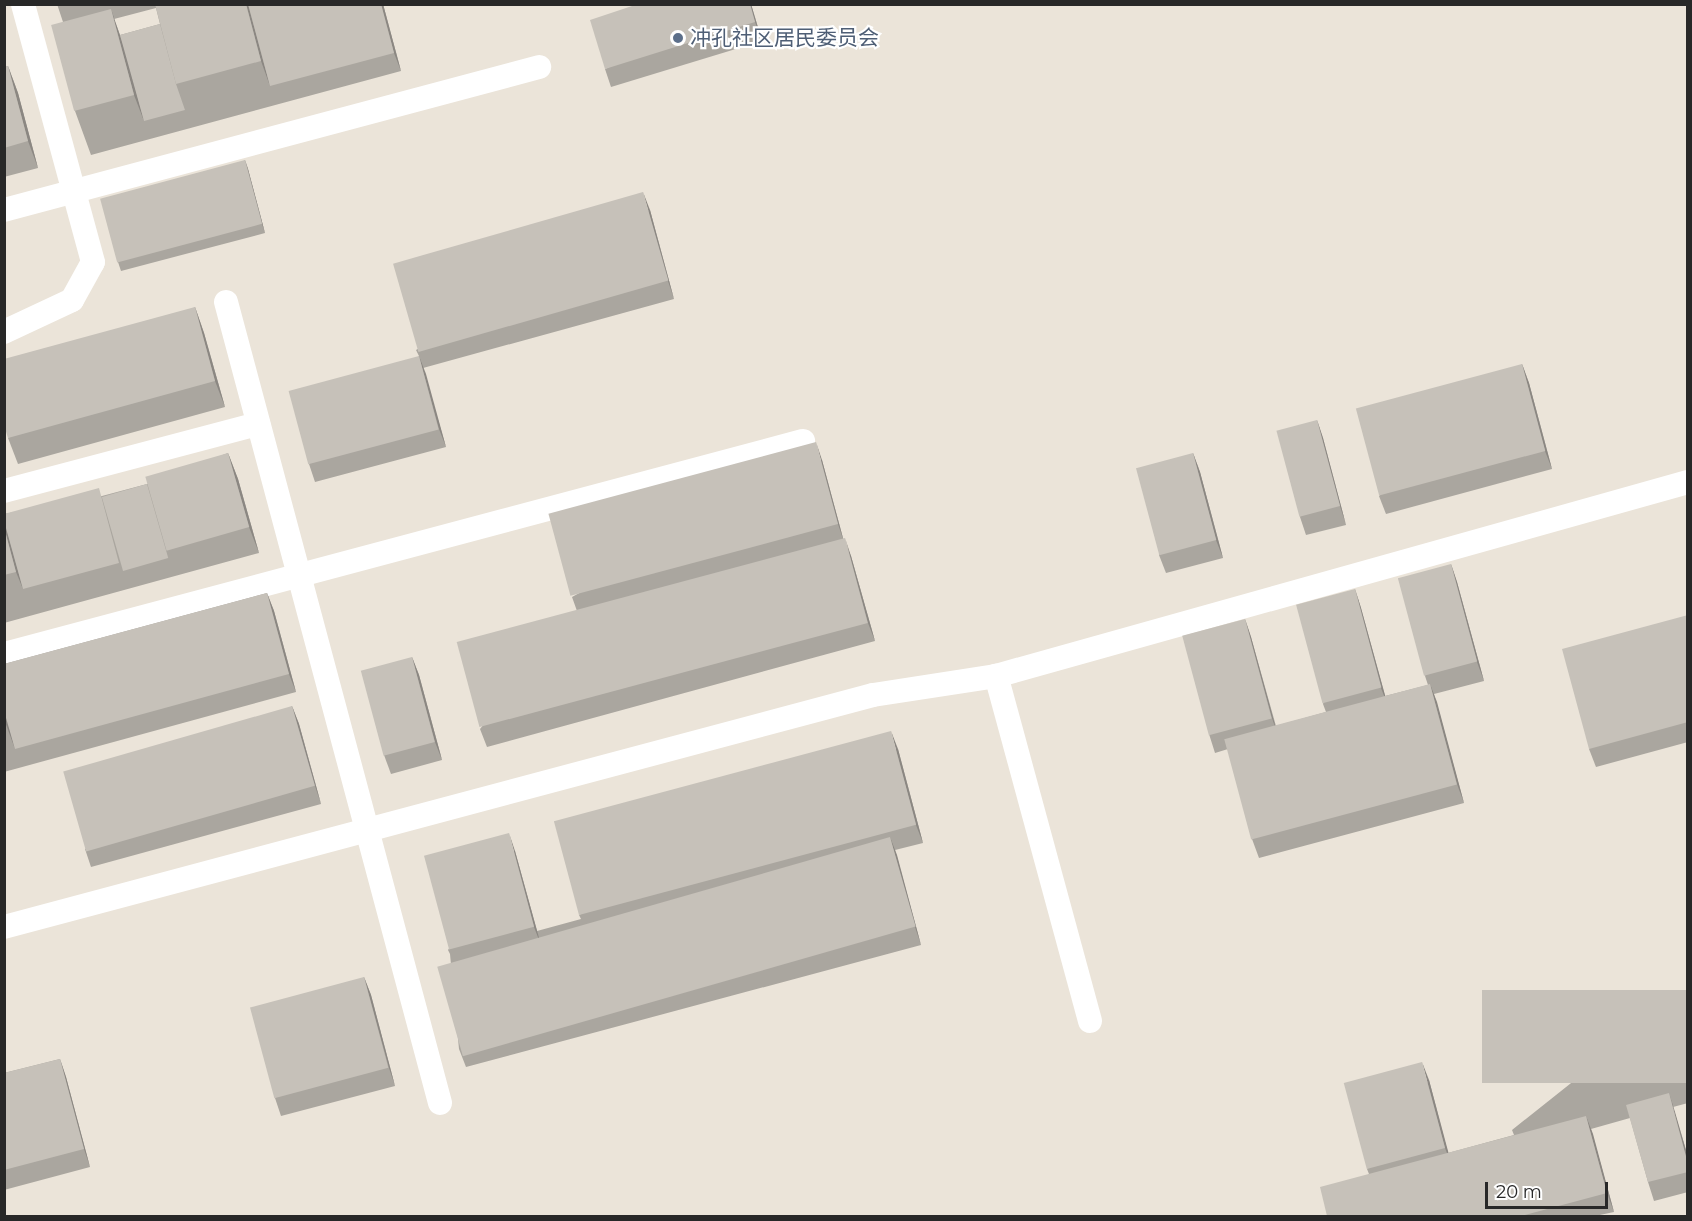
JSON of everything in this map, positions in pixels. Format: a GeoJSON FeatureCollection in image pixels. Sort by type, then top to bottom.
{"type":"FeatureCollection","features":[{"type":"Feature","properties":{"kind":"lane"},"geometry":{"type":"LineString","coordinates":[[4,332],[72,300],[93,262],[23,4]]}},
{"type":"Feature","properties":{"kind":"lane"},"geometry":{"type":"LineString","coordinates":[[4,210],[539,67]]}},
{"type":"Feature","properties":{"kind":"lane"},"geometry":{"type":"LineString","coordinates":[[225,302],[440,1103]]}},
{"type":"Feature","properties":{"kind":"lane"},"geometry":{"type":"LineString","coordinates":[[4,491],[258,424]]}},
{"type":"Feature","properties":{"kind":"lane"},"geometry":{"type":"LineString","coordinates":[[4,654],[803,441]]}},
{"type":"Feature","properties":{"kind":"lane"},"geometry":{"type":"LineString","coordinates":[[4,927],[873,695],[996,676],[1688,482]]}},
{"type":"Feature","properties":{"kind":"lane"},"geometry":{"type":"LineString","coordinates":[[996,676],[1090,1021]]}},
{"type":"Feature","properties":{"kind":"building"},"geometry":{"type":"Polygon","coordinates":[[[155,4],[246,4],[261,61],[176,84],[155,4]]]}},
{"type":"Feature","properties":{"kind":"building"},"geometry":{"type":"Polygon","coordinates":[[[248,4],[381,4],[394,53],[270,86],[248,4]]]}},
{"type":"Feature","properties":{"kind":"building"},"geometry":{"type":"Polygon","coordinates":[[[638,4],[750,4],[755,22],[605,69],[590,20],[638,4]]]}},
{"type":"Feature","properties":{"kind":"building"},"geometry":{"type":"Polygon","coordinates":[[[111,9],[134,95],[74,111],[51,25],[111,9]]]}},
{"type":"Feature","properties":{"kind":"building"},"geometry":{"type":"Polygon","coordinates":[[[160,24],[185,110],[144,121],[120,35],[160,24]]]}},
{"type":"Feature","properties":{"kind":"building"},"geometry":{"type":"Polygon","coordinates":[[[8,66],[28,141],[4,148],[4,67],[8,66]]]}},
{"type":"Feature","properties":{"kind":"building"},"geometry":{"type":"Polygon","coordinates":[[[245,160],[262,224],[117,263],[100,199],[245,160]]]}},
{"type":"Feature","properties":{"kind":"building"},"geometry":{"type":"Polygon","coordinates":[[[643,192],[668,280],[418,352],[393,264],[643,192]]]}},
{"type":"Feature","properties":{"kind":"building"},"geometry":{"type":"Polygon","coordinates":[[[195,307],[215,381],[8,438],[4,425],[4,359],[195,307]]]}},
{"type":"Feature","properties":{"kind":"building"},"geometry":{"type":"Polygon","coordinates":[[[419,356],[439,429],[308,464],[289,391],[419,356]]]}},
{"type":"Feature","properties":{"kind":"building"},"geometry":{"type":"Polygon","coordinates":[[[1522,364],[1545,451],[1379,495],[1356,409],[1522,364]]]}},
{"type":"Feature","properties":{"kind":"building"},"geometry":{"type":"Polygon","coordinates":[[[1317,420],[1340,506],[1299,517],[1276,431],[1317,420]]]}},
{"type":"Feature","properties":{"kind":"building"},"geometry":{"type":"Polygon","coordinates":[[[816,442],[838,524],[570,596],[548,514],[816,442]]]}},
{"type":"Feature","properties":{"kind":"building"},"geometry":{"type":"Polygon","coordinates":[[[228,453],[249,527],[167,551],[145,477],[228,453]]]}},
{"type":"Feature","properties":{"kind":"building"},"geometry":{"type":"Polygon","coordinates":[[[1193,453],[1216,540],[1159,555],[1136,468],[1193,453]]]}},
{"type":"Feature","properties":{"kind":"building"},"geometry":{"type":"Polygon","coordinates":[[[147,484],[168,558],[123,571],[102,497],[147,484]]]}},
{"type":"Feature","properties":{"kind":"building"},"geometry":{"type":"Polygon","coordinates":[[[99,488],[119,563],[23,589],[4,514],[99,488]]]}},
{"type":"Feature","properties":{"kind":"building"},"geometry":{"type":"Polygon","coordinates":[[[4,527],[16,572],[4,575],[4,527]]]}},
{"type":"Feature","properties":{"kind":"building"},"geometry":{"type":"Polygon","coordinates":[[[845,538],[868,623],[479,727],[457,642],[845,538]]]}},
{"type":"Feature","properties":{"kind":"building"},"geometry":{"type":"Polygon","coordinates":[[[1451,564],[1477,662],[1424,676],[1398,578],[1451,564]]]}},
{"type":"Feature","properties":{"kind":"building"},"geometry":{"type":"Polygon","coordinates":[[[1355,589],[1381,688],[1322,703],[1296,605],[1355,589]]]}},
{"type":"Feature","properties":{"kind":"building"},"geometry":{"type":"Polygon","coordinates":[[[267,593],[289,674],[15,749],[4,711],[4,664],[267,593]]]}},
{"type":"Feature","properties":{"kind":"building"},"geometry":{"type":"Polygon","coordinates":[[[1688,615],[1688,722],[1589,749],[1562,649],[1688,615]]]}},
{"type":"Feature","properties":{"kind":"building"},"geometry":{"type":"Polygon","coordinates":[[[1245,619],[1272,718],[1209,735],[1182,636],[1245,619]]]}},
{"type":"Feature","properties":{"kind":"building"},"geometry":{"type":"Polygon","coordinates":[[[412,657],[435,742],[384,756],[361,671],[412,657]]]}},
{"type":"Feature","properties":{"kind":"building"},"geometry":{"type":"Polygon","coordinates":[[[1430,684],[1457,784],[1251,840],[1224,739],[1430,684]]]}},
{"type":"Feature","properties":{"kind":"building"},"geometry":{"type":"Polygon","coordinates":[[[292,706],[315,786],[86,851],[63,772],[292,706]]]}},
{"type":"Feature","properties":{"kind":"building"},"geometry":{"type":"Polygon","coordinates":[[[891,731],[916,825],[579,915],[554,821],[891,731]]]}},
{"type":"Feature","properties":{"kind":"building"},"geometry":{"type":"Polygon","coordinates":[[[509,833],[534,927],[449,949],[424,856],[509,833]]]}},
{"type":"Feature","properties":{"kind":"building"},"geometry":{"type":"Polygon","coordinates":[[[890,837],[916,926],[463,1056],[437,967],[890,837]]]}},
{"type":"Feature","properties":{"kind":"building"},"geometry":{"type":"Polygon","coordinates":[[[364,977],[388,1068],[274,1098],[250,1008],[364,977]]]}},
{"type":"Feature","properties":{"kind":"building"},"geometry":{"type":"Polygon","coordinates":[[[1482,990],[1688,990],[1688,1083],[1482,1083],[1482,990]]]}},
{"type":"Feature","properties":{"kind":"building"},"geometry":{"type":"Polygon","coordinates":[[[60,1059],[84,1149],[4,1170],[4,1073],[60,1059]]]}},
{"type":"Feature","properties":{"kind":"building"},"geometry":{"type":"Polygon","coordinates":[[[1422,1062],[1445,1148],[1367,1169],[1344,1083],[1422,1062]]]}},
{"type":"Feature","properties":{"kind":"building"},"geometry":{"type":"Polygon","coordinates":[[[1669,1093],[1688,1164],[1688,1172],[1648,1182],[1626,1105],[1669,1093]]]}},
{"type":"Feature","properties":{"kind":"building"},"geometry":{"type":"Polygon","coordinates":[[[1586,1116],[1607,1193],[1521,1216],[1327,1216],[1320,1187],[1586,1116]]]}},
{"type":"Feature","properties":{"kind":"place","name":"冲孔社区居民委员会"},"geometry":{"type":"Point","coordinates":[678,38]}}]}
